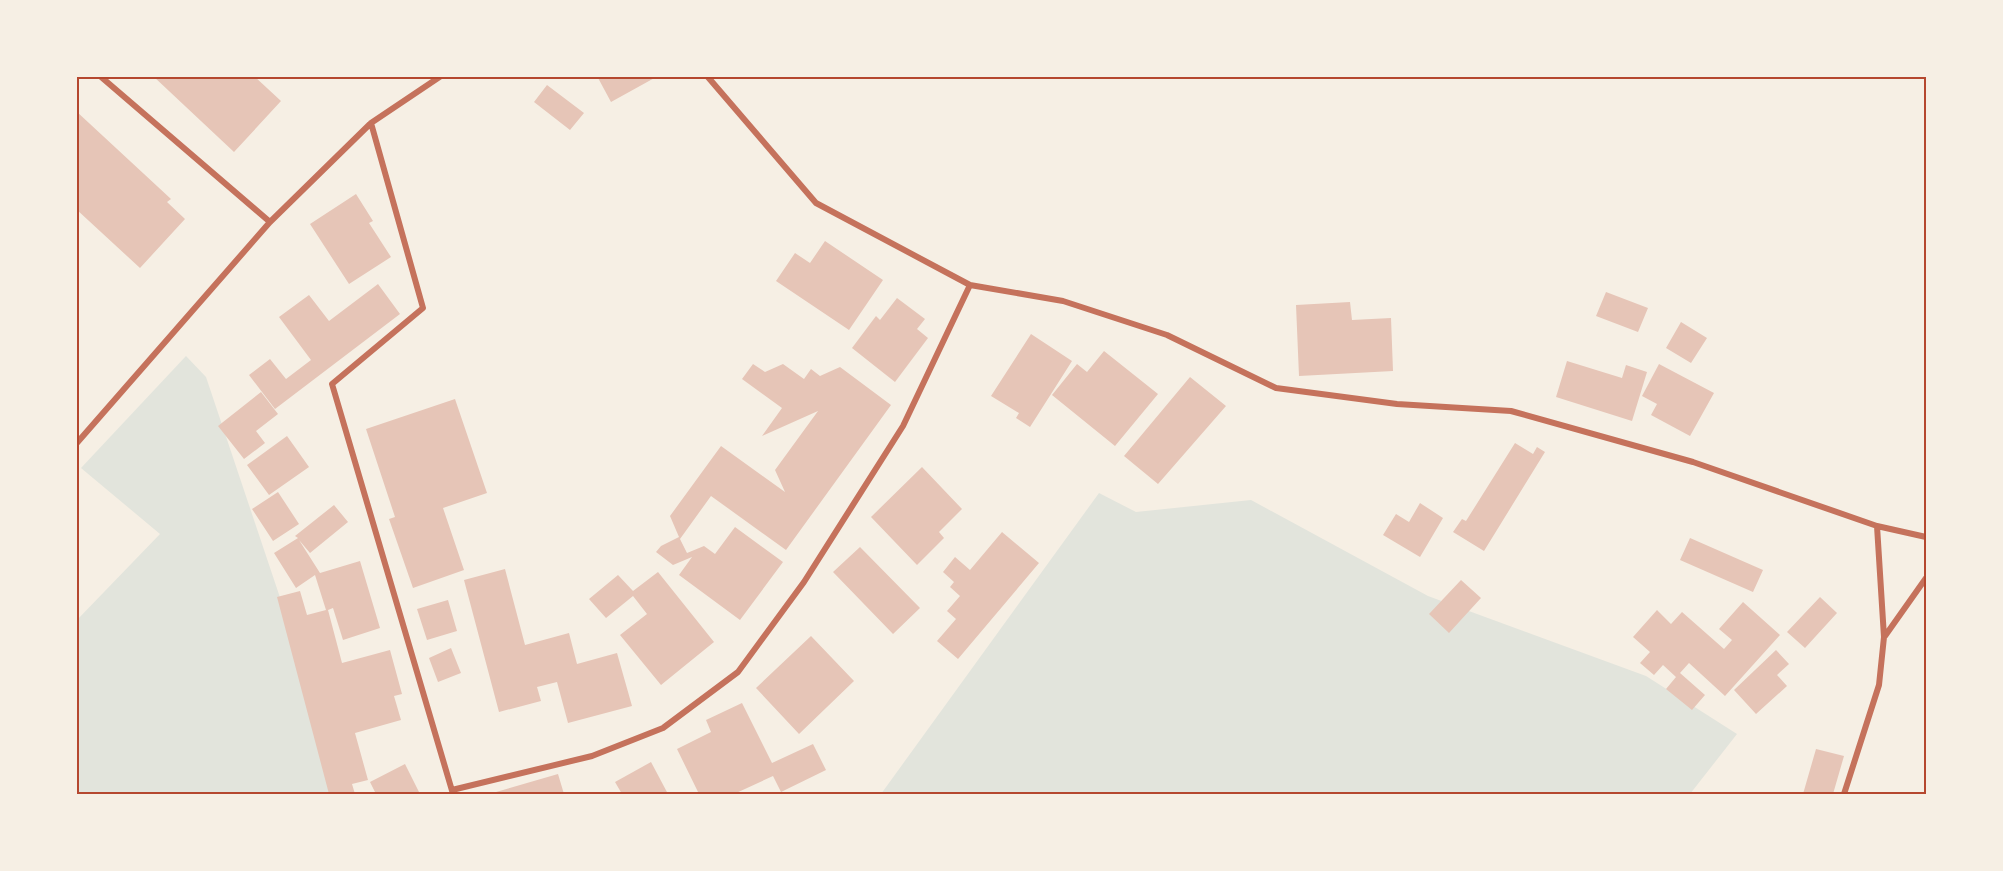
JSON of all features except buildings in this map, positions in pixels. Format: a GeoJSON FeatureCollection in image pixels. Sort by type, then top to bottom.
{"type":"FeatureCollection","features":[{"type":"Feature","properties":{"kind":"street"},"geometry":{"type":"LineString","coordinates":[[100,76],[270,222]]}},
{"type":"Feature","properties":{"kind":"street"},"geometry":{"type":"LineString","coordinates":[[76,444],[270,222],[371,123],[441,76]]}},
{"type":"Feature","properties":{"kind":"street"},"geometry":{"type":"LineString","coordinates":[[707,76],[816,202],[970,285],[1063,301],[1167,335],[1276,388],[1397,404],[1511,411],[1693,462],[1877,526],[1926,537]]}},
{"type":"Feature","properties":{"kind":"street"},"geometry":{"type":"LineString","coordinates":[[371,123],[423,308],[332,384],[452,792],[592,756],[663,728],[738,672],[804,582],[903,426],[970,285]]}},
{"type":"Feature","properties":{"kind":"street"},"geometry":{"type":"LineString","coordinates":[[1844,795],[1879,685],[1884,637],[1877,526]]}},
{"type":"Feature","properties":{"kind":"street"},"geometry":{"type":"LineString","coordinates":[[1884,637],[1926,578]]}},
{"type":"Feature","properties":{"kind":"shaded area"},"geometry":{"type":"Polygon","coordinates":[[[186,356],[206,377],[307,678],[336,794],[77,794],[76,621],[160,534],[81,468],[186,356]]]}},
{"type":"Feature","properties":{"kind":"shaded area"},"geometry":{"type":"Polygon","coordinates":[[[1099,493],[1136,512],[1251,500],[1428,596],[1646,676],[1737,734],[1690,794],[881,794],[1099,493]]]}}]}
